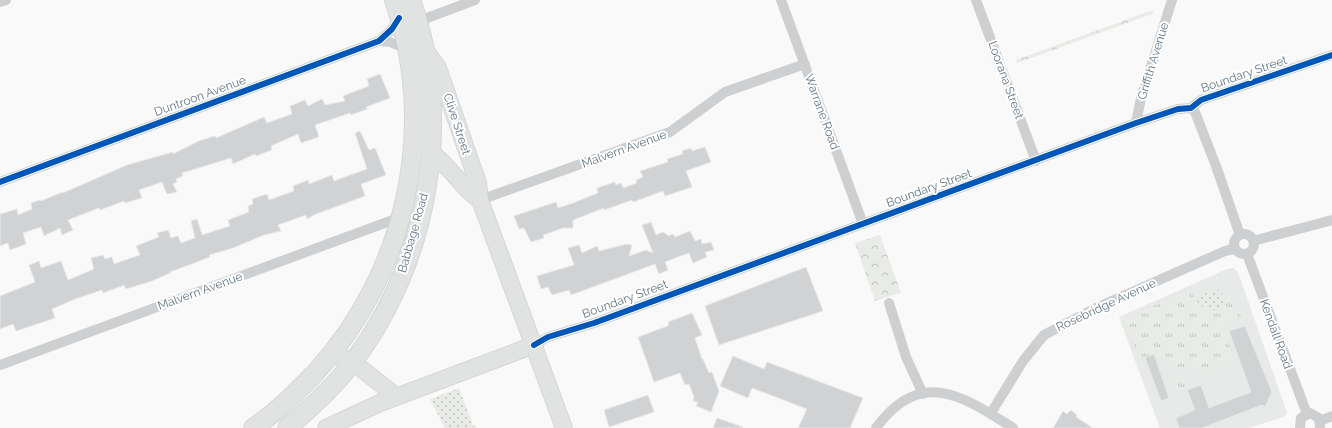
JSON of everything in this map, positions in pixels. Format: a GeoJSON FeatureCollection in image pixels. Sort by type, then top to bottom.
{"type":"FeatureCollection","features":[{"type":"Feature","properties":{"kind":"highway","name":"Babbage Road"},"geometry":{"type":"LineString","coordinates":[[332,354],[349,330],[376,284],[386,261],[401,217],[408,186],[414,130],[412,84],[407,48],[394,0]]}},
{"type":"Feature","properties":{"kind":"highway","name":"Babbage Road"},"geometry":{"type":"LineString","coordinates":[[286,428],[325,394],[353,362],[380,320],[394,295],[421,215],[432,154],[431,93],[426,51],[419,21],[411,0]]}},
{"type":"Feature","properties":{"kind":"highway"},"geometry":{"type":"LineString","coordinates":[[253,428],[302,386],[332,354]]}},
{"type":"Feature","properties":{"kind":"main road","name":"Clive Street"},"geometry":{"type":"LineString","coordinates":[[426,51],[438,68],[478,183],[480,200],[564,428]]}},
{"type":"Feature","properties":{"kind":"main road","name":"Clive Street"},"geometry":{"type":"LineString","coordinates":[[414,130],[432,154],[444,164],[466,191],[480,200]]}},
{"type":"Feature","properties":{"kind":"main road","name":"Boundary Street"},"geometry":{"type":"LineString","coordinates":[[326,428],[397,397],[534,345]]}},
{"type":"Feature","properties":{"kind":"main road"},"geometry":{"type":"LineString","coordinates":[[332,354],[353,362],[397,397]]}},
{"type":"Feature","properties":{"kind":"street"},"geometry":{"type":"LineString","coordinates":[[0,2],[6,0]]}},
{"type":"Feature","properties":{"kind":"street"},"geometry":{"type":"LineString","coordinates":[[419,21],[474,0]]}},
{"type":"Feature","properties":{"kind":"street","name":"Warrane Road"},"geometry":{"type":"LineString","coordinates":[[781,0],[862,224]]}},
{"type":"Feature","properties":{"kind":"street","name":"Loorana Street"},"geometry":{"type":"LineString","coordinates":[[976,0],[1036,161]]}},
{"type":"Feature","properties":{"kind":"street","name":"Griffith Avenue"},"geometry":{"type":"LineString","coordinates":[[1136,123],[1141,98],[1172,0]]}},
{"type":"Feature","properties":{"kind":"street","name":"Duntroon Avenue"},"geometry":{"type":"LineString","coordinates":[[0,182],[379,41],[392,29],[399,18]]}},
{"type":"Feature","properties":{"kind":"street"},"geometry":{"type":"LineString","coordinates":[[379,41],[390,42],[407,48]]}},
{"type":"Feature","properties":{"kind":"street","name":"Boundary Street"},"geometry":{"type":"LineString","coordinates":[[534,345],[548,337],[601,320],[1136,123],[1178,109],[1191,108],[1201,100],[1332,55]]}},
{"type":"Feature","properties":{"kind":"street","name":"Malvern Avenue"},"geometry":{"type":"LineString","coordinates":[[480,200],[670,132],[725,92],[804,64]]}},
{"type":"Feature","properties":{"kind":"street"},"geometry":{"type":"LineString","coordinates":[[1191,108],[1195,112],[1216,166],[1240,235]]}},
{"type":"Feature","properties":{"kind":"street","name":"Malvern Avenue"},"geometry":{"type":"LineString","coordinates":[[0,365],[401,217]]}},
{"type":"Feature","properties":{"kind":"street"},"geometry":{"type":"LineString","coordinates":[[1253,241],[1332,220]]}},
{"type":"Feature","properties":{"kind":"street"},"geometry":{"type":"LineString","coordinates":[[1240,235],[1249,236],[1253,241],[1253,248],[1247,254],[1238,253],[1234,249],[1235,239],[1240,235]]}},
{"type":"Feature","properties":{"kind":"street","name":"Rosebridge Avenue"},"geometry":{"type":"LineString","coordinates":[[991,414],[1022,361],[1044,335],[1098,307],[1225,251],[1234,249]]}},
{"type":"Feature","properties":{"kind":"street","name":"Kendall Road"},"geometry":{"type":"LineString","coordinates":[[1247,254],[1307,414]]}},
{"type":"Feature","properties":{"kind":"street"},"geometry":{"type":"LineString","coordinates":[[888,303],[906,357],[923,394]]}},
{"type":"Feature","properties":{"kind":"street"},"geometry":{"type":"LineString","coordinates":[[876,428],[894,407],[904,400],[923,394],[937,392],[956,395],[1014,428]]}},
{"type":"Feature","properties":{"kind":"street"},"geometry":{"type":"LineString","coordinates":[[1300,428],[1301,418],[1307,414],[1314,414],[1320,424],[1332,416]]}},
{"type":"Feature","properties":{"kind":"shaded area"},"geometry":{"type":"Polygon","coordinates":[[[1233,268],[1238,272],[1287,413],[1283,417],[1249,428],[1160,428],[1119,317],[1227,269],[1233,268]]]}},
{"type":"Feature","properties":{"kind":"green space"},"geometry":{"type":"Polygon","coordinates":[[[1153,10],[1152,14],[1017,63],[1016,60],[1153,10]]]}},
{"type":"Feature","properties":{"kind":"green space"},"geometry":{"type":"Polygon","coordinates":[[[880,235],[901,293],[875,301],[855,243],[880,235]]]}},
{"type":"Feature","properties":{"kind":"green space"},"geometry":{"type":"Polygon","coordinates":[[[1190,290],[1201,305],[1208,309],[1218,311],[1231,291],[1241,317],[1222,324],[1235,361],[1211,369],[1205,374],[1185,370],[1173,365],[1157,353],[1140,360],[1124,319],[1190,290]]]}},
{"type":"Feature","properties":{"kind":"green space"},"geometry":{"type":"Polygon","coordinates":[[[1218,290],[1225,297],[1222,309],[1218,311],[1205,308],[1196,301],[1204,292],[1218,290]]]}},
{"type":"Feature","properties":{"kind":"green space"},"geometry":{"type":"Polygon","coordinates":[[[1181,375],[1187,377],[1189,383],[1187,389],[1181,391],[1175,389],[1173,383],[1175,377],[1181,375]]]}},
{"type":"Feature","properties":{"kind":"green space"},"geometry":{"type":"Polygon","coordinates":[[[459,388],[473,425],[477,428],[445,428],[430,399],[459,388]]]}},
{"type":"Feature","properties":{"kind":"building"},"geometry":{"type":"Polygon","coordinates":[[[380,74],[390,98],[366,107],[367,109],[351,115],[350,113],[315,125],[319,137],[301,143],[298,134],[271,146],[272,150],[256,156],[255,154],[233,164],[231,158],[182,173],[183,176],[176,179],[177,182],[173,184],[177,192],[167,194],[162,182],[139,190],[142,198],[125,203],[124,201],[100,210],[99,208],[68,220],[73,230],[62,235],[60,228],[44,236],[41,227],[23,233],[26,244],[10,250],[8,243],[0,246],[0,214],[17,209],[18,215],[32,209],[31,203],[63,193],[127,165],[173,152],[173,154],[199,141],[215,136],[216,138],[264,117],[267,123],[292,114],[290,106],[305,100],[308,106],[322,99],[325,105],[345,101],[343,96],[369,86],[367,79],[380,74]]]}},
{"type":"Feature","properties":{"kind":"building"},"geometry":{"type":"Polygon","coordinates":[[[360,131],[369,150],[375,148],[386,175],[361,184],[365,196],[316,214],[307,219],[306,215],[278,225],[281,231],[264,235],[233,248],[209,255],[210,257],[170,272],[152,281],[126,289],[124,285],[103,293],[102,290],[75,299],[52,309],[55,318],[16,331],[13,324],[0,329],[0,296],[35,282],[29,265],[39,261],[41,268],[61,261],[68,280],[94,269],[91,258],[103,255],[105,259],[112,257],[114,264],[140,255],[136,246],[159,237],[157,233],[168,230],[171,238],[178,236],[181,243],[195,238],[191,221],[197,219],[202,235],[230,226],[228,220],[249,212],[248,206],[253,204],[252,199],[267,194],[269,200],[294,191],[293,186],[308,180],[309,184],[332,175],[334,181],[367,169],[355,133],[360,131]]]}},
{"type":"Feature","properties":{"kind":"building"},"geometry":{"type":"Polygon","coordinates":[[[705,147],[711,162],[686,171],[692,187],[665,196],[663,191],[633,202],[632,200],[604,210],[604,208],[573,220],[573,228],[563,228],[543,235],[544,238],[531,242],[524,228],[519,229],[514,216],[556,202],[558,208],[573,203],[598,193],[597,188],[615,182],[616,185],[621,183],[623,188],[637,183],[636,180],[643,177],[640,171],[668,162],[667,159],[683,154],[682,151],[691,148],[692,151],[705,147]]]}},
{"type":"Feature","properties":{"kind":"building"},"geometry":{"type":"Polygon","coordinates":[[[651,222],[656,235],[663,232],[669,236],[673,234],[675,237],[690,231],[695,241],[701,239],[702,244],[711,242],[714,250],[705,252],[707,257],[693,263],[689,253],[665,262],[668,270],[659,274],[655,264],[571,295],[569,290],[552,295],[548,287],[541,289],[537,276],[574,265],[568,248],[579,245],[582,253],[597,246],[599,251],[627,244],[632,245],[629,256],[646,250],[653,253],[642,225],[651,222]]]}},
{"type":"Feature","properties":{"kind":"building"},"geometry":{"type":"Polygon","coordinates":[[[806,267],[823,311],[719,345],[705,306],[806,267]]]}},
{"type":"Feature","properties":{"kind":"building"},"geometry":{"type":"Polygon","coordinates":[[[692,313],[702,335],[695,338],[702,359],[709,373],[712,372],[719,391],[711,412],[696,406],[698,402],[693,401],[694,397],[689,384],[685,385],[680,373],[654,382],[638,337],[665,327],[669,325],[668,322],[692,313]]]}},
{"type":"Feature","properties":{"kind":"building"},"geometry":{"type":"Polygon","coordinates":[[[1245,326],[1272,392],[1265,407],[1262,405],[1202,428],[1179,428],[1176,418],[1195,410],[1187,390],[1201,385],[1209,408],[1251,392],[1229,331],[1245,326]]]}},
{"type":"Feature","properties":{"kind":"building"},"geometry":{"type":"Polygon","coordinates":[[[1154,354],[1169,398],[1161,401],[1145,358],[1154,354]]]}},
{"type":"Feature","properties":{"kind":"building"},"geometry":{"type":"Polygon","coordinates":[[[733,356],[764,369],[767,362],[863,398],[850,428],[798,428],[807,409],[752,388],[748,398],[720,386],[733,356]]]}},
{"type":"Feature","properties":{"kind":"building"},"geometry":{"type":"Polygon","coordinates":[[[648,395],[654,412],[609,427],[604,410],[648,395]]]}},
{"type":"Feature","properties":{"kind":"building"},"geometry":{"type":"Polygon","coordinates":[[[1071,410],[1077,415],[1076,417],[1093,428],[1053,428],[1063,411],[1067,414],[1071,410]]]}},
{"type":"Feature","properties":{"kind":"building"},"geometry":{"type":"Polygon","coordinates":[[[717,418],[743,427],[713,428],[717,418]]]}},
{"type":"Feature","properties":{"kind":"cycle path"},"geometry":{"type":"LineString","coordinates":[[0,182],[379,41],[392,29],[399,18]]}},
{"type":"Feature","properties":{"kind":"cycle path"},"geometry":{"type":"LineString","coordinates":[[534,345],[548,337],[594,323],[1136,123],[1178,109],[1191,108],[1201,100],[1332,55]]}}]}
